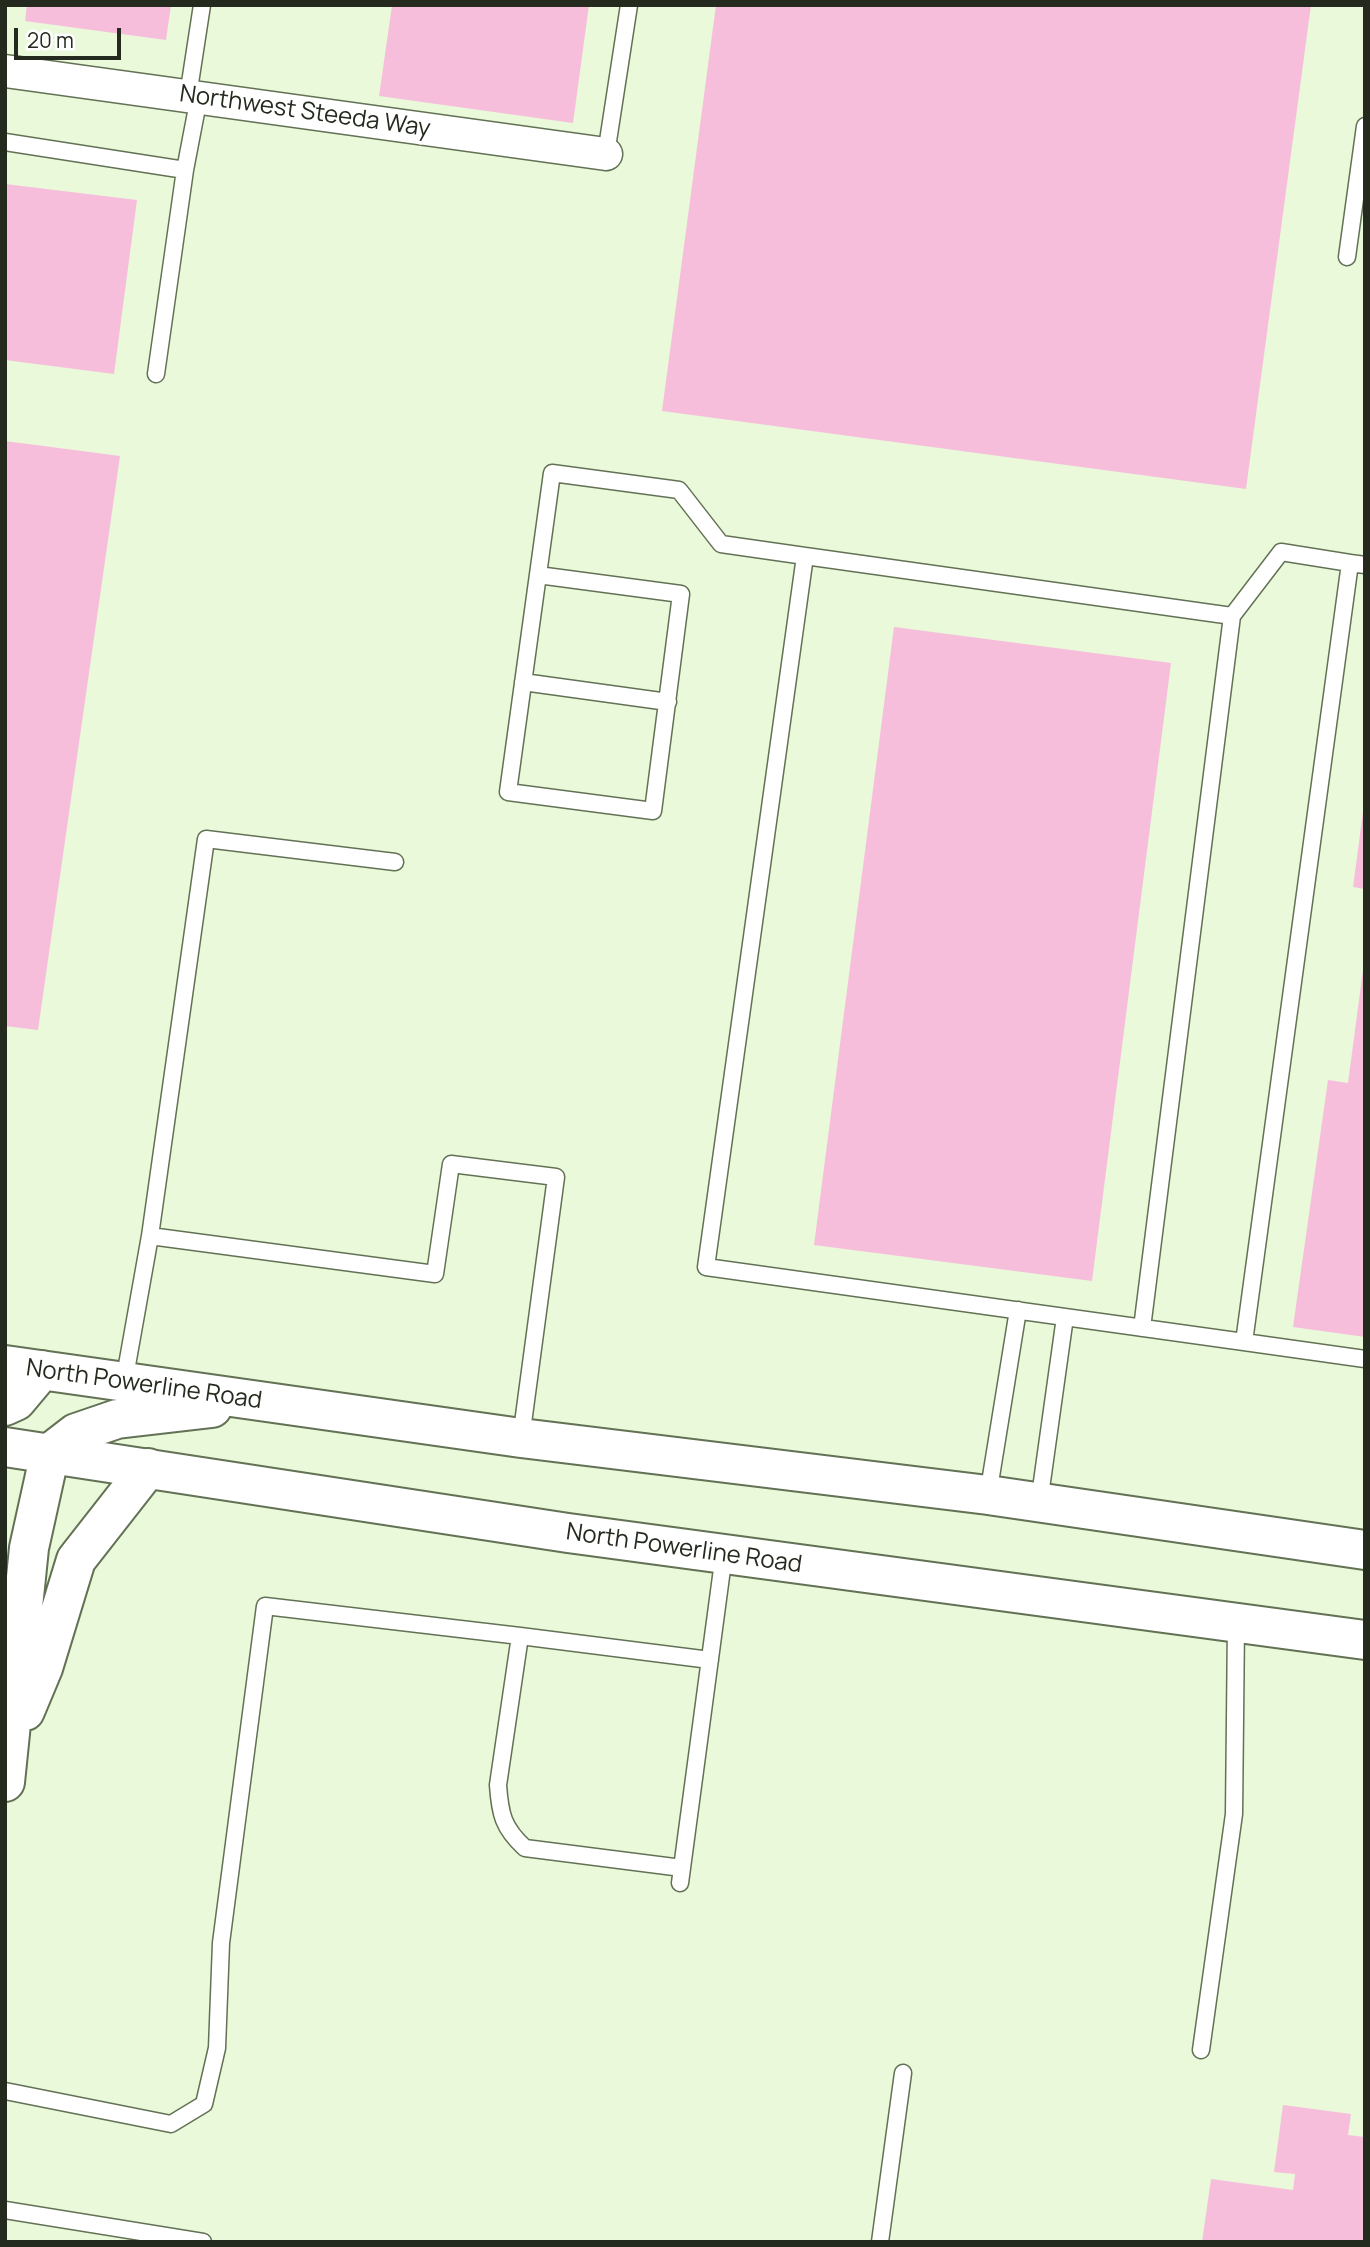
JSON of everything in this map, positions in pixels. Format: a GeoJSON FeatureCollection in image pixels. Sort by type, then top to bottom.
{"type":"FeatureCollection","features":[{"type":"Feature","properties":{"kind":"main road","name":"North Powerline Road"},"geometry":{"type":"LineString","coordinates":[[24,1368],[521,1437],[988,1495],[1365,1550]]}},
{"type":"Feature","properties":{"kind":"main road"},"geometry":{"type":"LineString","coordinates":[[5,1406],[16,1401],[24,1368]]}},
{"type":"Feature","properties":{"kind":"main road"},"geometry":{"type":"LineString","coordinates":[[8,1764],[29,1548],[50,1452],[76,1433],[117,1419],[263,1402]]}},
{"type":"Feature","properties":{"kind":"main road","name":"North Powerline Road"},"geometry":{"type":"LineString","coordinates":[[5,1447],[568,1534],[1365,1640]]}},
{"type":"Feature","properties":{"kind":"main road"},"geometry":{"type":"LineString","coordinates":[[8,1764],[43,1668],[76,1560],[148,1468]]}},
{"type":"Feature","properties":{"kind":"street","name":"Northwest Steeda Way"},"geometry":{"type":"LineString","coordinates":[[5,71],[606,154]]}},
{"type":"Feature","properties":{"kind":"lane"},"geometry":{"type":"LineString","coordinates":[[156,374],[186,170],[202,5]]}},
{"type":"Feature","properties":{"kind":"lane"},"geometry":{"type":"LineString","coordinates":[[606,154],[629,5]]}},
{"type":"Feature","properties":{"kind":"lane"},"geometry":{"type":"LineString","coordinates":[[1347,257],[1365,125]]}},
{"type":"Feature","properties":{"kind":"lane"},"geometry":{"type":"LineString","coordinates":[[5,142],[186,170]]}},
{"type":"Feature","properties":{"kind":"lane"},"geometry":{"type":"LineString","coordinates":[[538,575],[681,594],[653,811],[508,792],[552,473],[679,489],[721,544],[1233,616]]}},
{"type":"Feature","properties":{"kind":"lane"},"geometry":{"type":"LineString","coordinates":[[1142,1328],[1233,616],[1281,552],[1357,564],[1244,1342]]}},
{"type":"Feature","properties":{"kind":"lane"},"geometry":{"type":"LineString","coordinates":[[805,556],[706,1268],[1365,1359]]}},
{"type":"Feature","properties":{"kind":"lane"},"geometry":{"type":"LineString","coordinates":[[523,682],[668,702]]}},
{"type":"Feature","properties":{"kind":"lane"},"geometry":{"type":"LineString","coordinates":[[124,1382],[150,1236],[206,839],[395,862]]}},
{"type":"Feature","properties":{"kind":"lane"},"geometry":{"type":"LineString","coordinates":[[150,1236],[435,1274],[451,1164],[556,1177],[521,1437]]}},
{"type":"Feature","properties":{"kind":"lane"},"geometry":{"type":"LineString","coordinates":[[988,1495],[1018,1310]]}},
{"type":"Feature","properties":{"kind":"lane"},"geometry":{"type":"LineString","coordinates":[[1039,1503],[1065,1317]]}},
{"type":"Feature","properties":{"kind":"lane"},"geometry":{"type":"LineString","coordinates":[[520,1636],[498,1785],[499,1806],[509,1834],[525,1848],[681,1875],[724,1555]]}},
{"type":"Feature","properties":{"kind":"lane"},"geometry":{"type":"LineString","coordinates":[[5,2091],[171,2124],[204,2104],[217,2048],[221,1943],[265,1606],[710,1660]]}},
{"type":"Feature","properties":{"kind":"lane"},"geometry":{"type":"LineString","coordinates":[[1201,2050],[1234,1814],[1236,1623]]}},
{"type":"Feature","properties":{"kind":"lane"},"geometry":{"type":"LineString","coordinates":[[880,2242],[904,2073]]}},
{"type":"Feature","properties":{"kind":"lane"},"geometry":{"type":"LineString","coordinates":[[5,2210],[203,2242]]}},
{"type":"Feature","properties":{"kind":"building"},"geometry":{"type":"Polygon","coordinates":[[[27,5],[171,5],[166,40],[25,21],[27,5]]]}},
{"type":"Feature","properties":{"kind":"building"},"geometry":{"type":"Polygon","coordinates":[[[392,5],[589,5],[573,123],[379,96],[392,5]]]}},
{"type":"Feature","properties":{"kind":"building"},"geometry":{"type":"Polygon","coordinates":[[[716,5],[1311,5],[1246,489],[662,411],[716,5]]]}},
{"type":"Feature","properties":{"kind":"building"},"geometry":{"type":"Polygon","coordinates":[[[5,184],[137,200],[114,374],[5,360],[5,184]]]}},
{"type":"Feature","properties":{"kind":"building"},"geometry":{"type":"Polygon","coordinates":[[[5,441],[120,456],[38,1030],[5,1026],[5,441]]]}},
{"type":"Feature","properties":{"kind":"building"},"geometry":{"type":"Polygon","coordinates":[[[894,627],[1171,663],[1092,1281],[814,1245],[894,627]]]}},
{"type":"Feature","properties":{"kind":"building"},"geometry":{"type":"Polygon","coordinates":[[[1365,812],[1365,889],[1353,887],[1365,812]]]}},
{"type":"Feature","properties":{"kind":"building"},"geometry":{"type":"Polygon","coordinates":[[[1363,970],[1365,1337],[1293,1327],[1328,1080],[1348,1083],[1363,970]]]}},
{"type":"Feature","properties":{"kind":"building"},"geometry":{"type":"Polygon","coordinates":[[[1283,2105],[1351,2114],[1348,2135],[1365,2137],[1365,2242],[1202,2242],[1211,2179],[1293,2190],[1295,2174],[1274,2172],[1283,2105]]]}}]}
